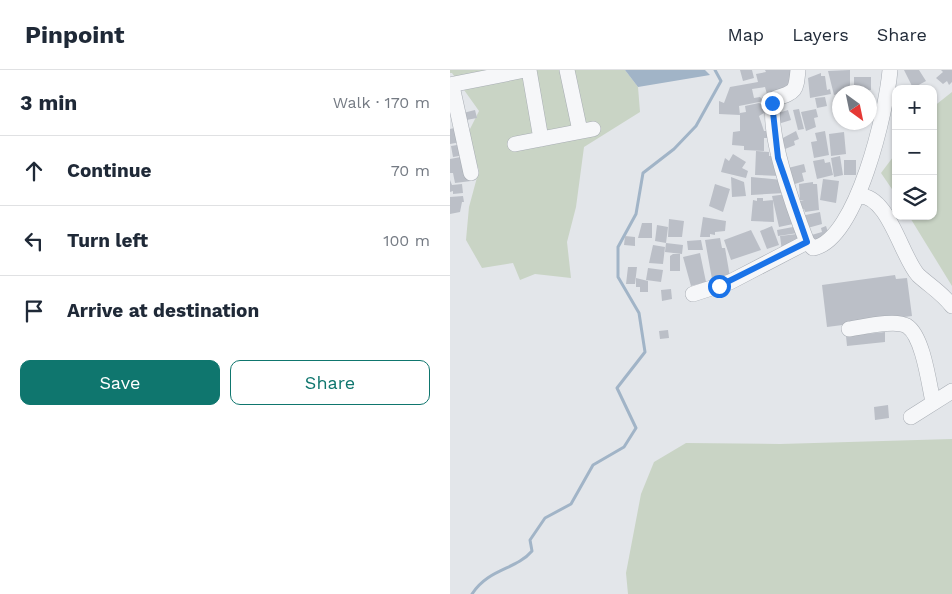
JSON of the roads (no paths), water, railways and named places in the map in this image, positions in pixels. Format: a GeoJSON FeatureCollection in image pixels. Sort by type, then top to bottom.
{"type":"FeatureCollection","features":[{"type":"Feature","properties":{"kind":"street"},"geometry":{"type":"LineString","coordinates":[[471,173],[451,86],[489,74],[525,70]]}},
{"type":"Feature","properties":{"kind":"street"},"geometry":{"type":"LineString","coordinates":[[529,70],[541,139]]}},
{"type":"Feature","properties":{"kind":"street"},"geometry":{"type":"LineString","coordinates":[[515,144],[586,130],[566,70]]}},
{"type":"Feature","properties":{"kind":"street"},"geometry":{"type":"LineString","coordinates":[[798,70],[796,88],[791,93],[776,98],[772,103],[772,110],[778,158],[807,242],[813,248],[819,247],[832,238],[858,196],[876,145],[890,70]]}},
{"type":"Feature","properties":{"kind":"street"},"geometry":{"type":"LineString","coordinates":[[858,196],[871,197],[882,209],[918,274],[944,294],[952,306]]}},
{"type":"Feature","properties":{"kind":"street"},"geometry":{"type":"LineString","coordinates":[[693,294],[730,282],[807,242]]}},
{"type":"Feature","properties":{"kind":"street"},"geometry":{"type":"LineString","coordinates":[[850,329],[894,323],[906,326],[915,333],[933,402]]}},
{"type":"Feature","properties":{"kind":"street"},"geometry":{"type":"LineString","coordinates":[[911,417],[952,391]]}},
{"type":"Feature","properties":{"kind":"water"},"geometry":{"type":"Polygon","coordinates":[[[625,70],[705,70],[710,75],[638,87],[625,70]]]}},
{"type":"Feature","properties":{"kind":"waterway"},"geometry":{"type":"LineString","coordinates":[[472,594],[486,579],[518,562],[532,551],[530,540],[545,518],[571,504],[593,465],[624,447],[636,428],[617,388],[645,352],[639,313],[618,277],[618,247],[636,214],[643,173],[674,149],[696,126],[721,81],[715,70]]}}]}
